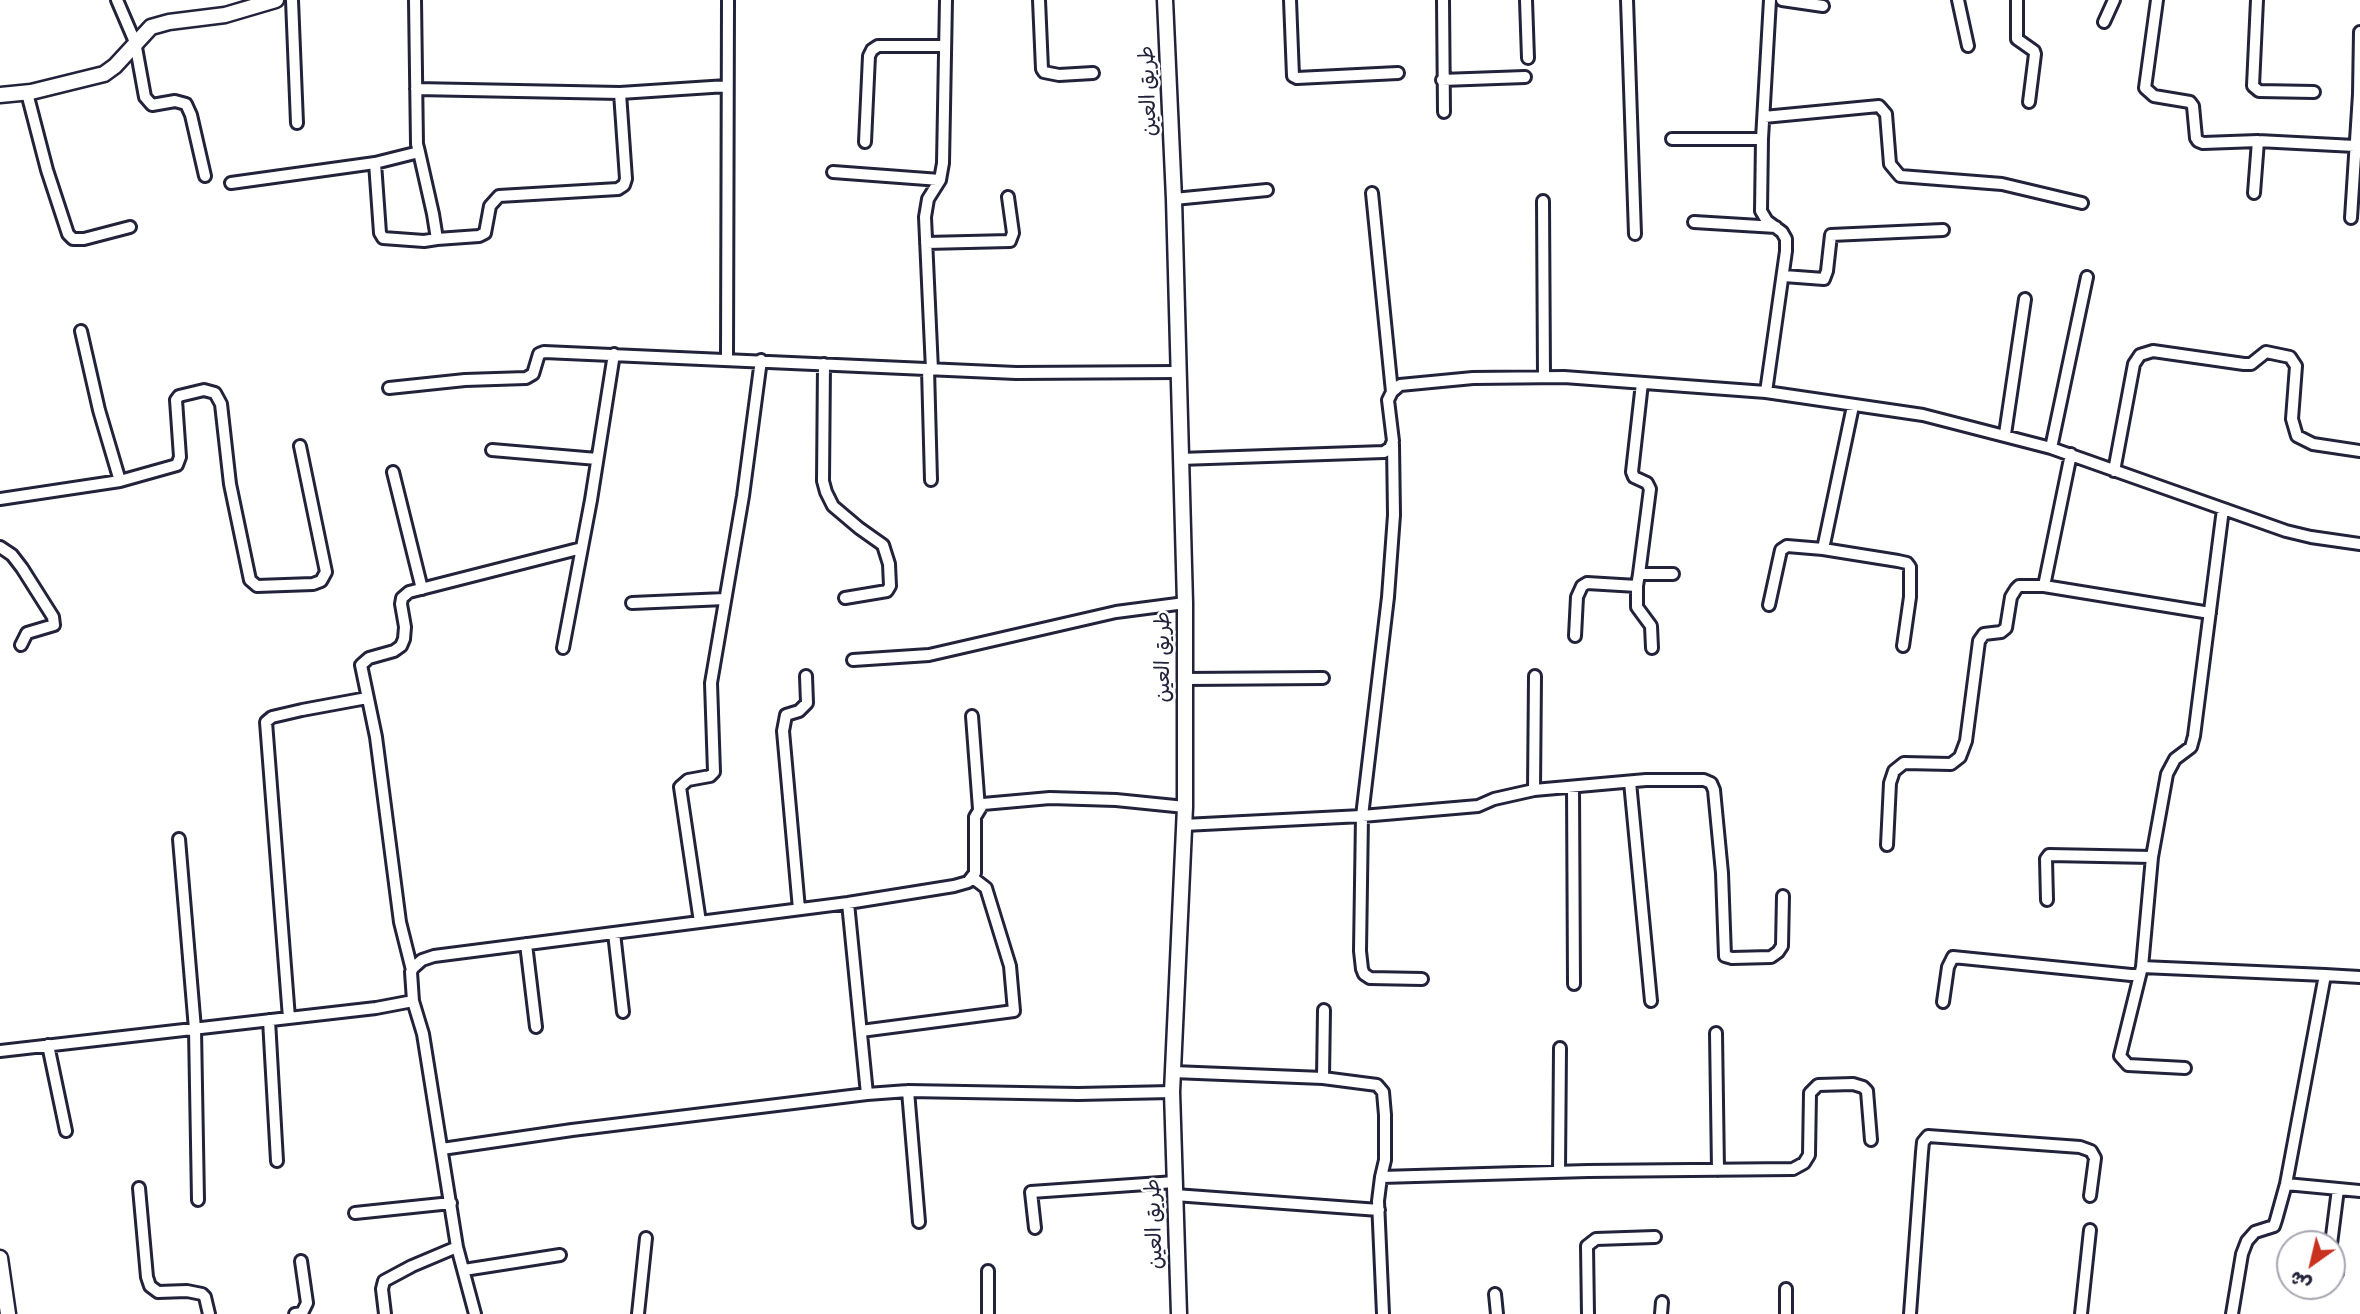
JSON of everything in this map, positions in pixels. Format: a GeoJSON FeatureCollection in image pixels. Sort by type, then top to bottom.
{"type":"FeatureCollection","features":[{"type":"Feature","properties":{"kind":"main road"},"geometry":{"type":"LineString","coordinates":[[0,95],[27,93],[104,74],[115,66],[135,41],[151,27],[225,15],[276,0]]}},
{"type":"Feature","properties":{"kind":"main road","name":"طريق العين"},"geometry":{"type":"LineString","coordinates":[[1166,0],[1185,603],[1185,807],[1172,1092],[1179,1314]]}},
{"type":"Feature","properties":{"kind":"main road"},"geometry":{"type":"LineString","coordinates":[[0,1258],[8,1314]]}},
{"type":"Feature","properties":{"kind":"street"},"geometry":{"type":"LineString","coordinates":[[117,0],[135,41],[145,97],[152,105],[182,101],[186,104],[205,176]]}},
{"type":"Feature","properties":{"kind":"street"},"geometry":{"type":"LineString","coordinates":[[292,0],[297,123]]}},
{"type":"Feature","properties":{"kind":"street"},"geometry":{"type":"LineString","coordinates":[[415,0],[419,152],[437,239]]}},
{"type":"Feature","properties":{"kind":"street"},"geometry":{"type":"LineString","coordinates":[[727,359],[728,0]]}},
{"type":"Feature","properties":{"kind":"street"},"geometry":{"type":"LineString","coordinates":[[931,480],[925,217],[928,199],[940,180],[943,163],[946,0]]}},
{"type":"Feature","properties":{"kind":"street"},"geometry":{"type":"LineString","coordinates":[[1039,0],[1044,72],[1059,75],[1093,73]]}},
{"type":"Feature","properties":{"kind":"street"},"geometry":{"type":"LineString","coordinates":[[1290,0],[1293,76],[1297,78],[1398,73]]}},
{"type":"Feature","properties":{"kind":"street"},"geometry":{"type":"LineString","coordinates":[[1443,0],[1444,112]]}},
{"type":"Feature","properties":{"kind":"street"},"geometry":{"type":"LineString","coordinates":[[1526,0],[1528,58]]}},
{"type":"Feature","properties":{"kind":"street"},"geometry":{"type":"LineString","coordinates":[[1627,0],[1635,234]]}},
{"type":"Feature","properties":{"kind":"street"},"geometry":{"type":"LineString","coordinates":[[1766,392],[1784,276],[1786,239],[1782,232],[1767,221],[1761,211],[1770,0]]}},
{"type":"Feature","properties":{"kind":"street"},"geometry":{"type":"LineString","coordinates":[[1782,0],[1823,6]]}},
{"type":"Feature","properties":{"kind":"street"},"geometry":{"type":"LineString","coordinates":[[1958,0],[1968,46]]}},
{"type":"Feature","properties":{"kind":"street"},"geometry":{"type":"LineString","coordinates":[[2017,0],[2017,39],[2035,54],[2029,102]]}},
{"type":"Feature","properties":{"kind":"street"},"geometry":{"type":"LineString","coordinates":[[2104,22],[2114,0]]}},
{"type":"Feature","properties":{"kind":"street"},"geometry":{"type":"LineString","coordinates":[[2157,0],[2144,88],[2154,96],[2190,103],[2193,106],[2196,138],[2203,143],[2258,141],[2355,146]]}},
{"type":"Feature","properties":{"kind":"street"},"geometry":{"type":"LineString","coordinates":[[2257,0],[2253,86],[2259,91],[2314,92]]}},
{"type":"Feature","properties":{"kind":"street"},"geometry":{"type":"LineString","coordinates":[[2351,218],[2357,184],[2355,146],[2360,32]]}},
{"type":"Feature","properties":{"kind":"street"},"geometry":{"type":"LineString","coordinates":[[865,142],[869,56],[872,50],[878,46],[945,46]]}},
{"type":"Feature","properties":{"kind":"street"},"geometry":{"type":"LineString","coordinates":[[1442,80],[1525,77]]}},
{"type":"Feature","properties":{"kind":"street"},"geometry":{"type":"LineString","coordinates":[[416,89],[620,93],[727,86]]}},
{"type":"Feature","properties":{"kind":"street"},"geometry":{"type":"LineString","coordinates":[[27,93],[47,170],[68,234],[73,239],[84,239],[130,227]]}},
{"type":"Feature","properties":{"kind":"street"},"geometry":{"type":"LineString","coordinates":[[374,163],[380,233],[383,239],[424,241],[479,236],[487,229],[490,206],[499,196],[618,189],[624,185],[626,179],[620,93]]}},
{"type":"Feature","properties":{"kind":"street"},"geometry":{"type":"LineString","coordinates":[[1764,117],[1879,106],[1886,114],[1890,164],[1900,176],[2002,184],[2082,203]]}},
{"type":"Feature","properties":{"kind":"street"},"geometry":{"type":"LineString","coordinates":[[1672,139],[1762,139]]}},
{"type":"Feature","properties":{"kind":"street"},"geometry":{"type":"LineString","coordinates":[[2254,193],[2258,141]]}},
{"type":"Feature","properties":{"kind":"street"},"geometry":{"type":"LineString","coordinates":[[231,183],[374,163],[419,152]]}},
{"type":"Feature","properties":{"kind":"street"},"geometry":{"type":"LineString","coordinates":[[833,173],[940,180]]}},
{"type":"Feature","properties":{"kind":"street"},"geometry":{"type":"LineString","coordinates":[[1174,200],[1266,190]]}},
{"type":"Feature","properties":{"kind":"street"},"geometry":{"type":"LineString","coordinates":[[1372,193],[1392,392]]}},
{"type":"Feature","properties":{"kind":"street"},"geometry":{"type":"LineString","coordinates":[[926,243],[1010,241],[1013,233],[1008,197]]}},
{"type":"Feature","properties":{"kind":"street"},"geometry":{"type":"LineString","coordinates":[[1542,201],[1544,377]]}},
{"type":"Feature","properties":{"kind":"street"},"geometry":{"type":"LineString","coordinates":[[1694,222],[1776,227]]}},
{"type":"Feature","properties":{"kind":"street"},"geometry":{"type":"LineString","coordinates":[[1784,276],[1824,279],[1831,235],[1943,230]]}},
{"type":"Feature","properties":{"kind":"street"},"geometry":{"type":"LineString","coordinates":[[2051,448],[2087,277]]}},
{"type":"Feature","properties":{"kind":"street"},"geometry":{"type":"LineString","coordinates":[[2005,434],[2025,299]]}},
{"type":"Feature","properties":{"kind":"street"},"geometry":{"type":"LineString","coordinates":[[81,331],[99,411],[120,481]]}},
{"type":"Feature","properties":{"kind":"street"},"geometry":{"type":"LineString","coordinates":[[2114,471],[2134,364],[2140,355],[2153,351],[2244,364],[2251,364],[2266,352],[2290,356],[2296,366],[2292,419],[2297,436],[2314,444],[2360,451]]}},
{"type":"Feature","properties":{"kind":"street"},"geometry":{"type":"LineString","coordinates":[[389,388],[465,380],[526,378],[533,374],[539,354],[544,352],[1016,373],[1178,372]]}},
{"type":"Feature","properties":{"kind":"street"},"geometry":{"type":"LineString","coordinates":[[563,648],[614,354]]}},
{"type":"Feature","properties":{"kind":"street"},"geometry":{"type":"LineString","coordinates":[[700,922],[680,792],[684,782],[706,778],[713,772],[712,683],[743,496],[761,360]]}},
{"type":"Feature","properties":{"kind":"street"},"geometry":{"type":"LineString","coordinates":[[824,364],[825,492],[833,506],[883,545],[888,565],[889,589],[845,598]]}},
{"type":"Feature","properties":{"kind":"street"},"geometry":{"type":"LineString","coordinates":[[1422,979],[1370,978],[1362,969],[1362,816],[1388,597],[1394,515],[1393,441],[1388,400],[1400,385],[1473,378],[1544,377],[1766,392],[1923,415],[2005,434],[2071,454],[2223,509],[2311,537],[2360,544]]}},
{"type":"Feature","properties":{"kind":"street"},"geometry":{"type":"LineString","coordinates":[[1643,383],[1632,472],[1634,477],[1647,483],[1650,489],[1637,607],[1651,626],[1652,648]]}},
{"type":"Feature","properties":{"kind":"street"},"geometry":{"type":"LineString","coordinates":[[0,499],[120,481],[177,465],[180,457],[176,400],[179,396],[204,390],[215,393],[221,404],[230,484],[250,580],[257,586],[313,584],[321,581],[326,572],[300,446]]}},
{"type":"Feature","properties":{"kind":"street"},"geometry":{"type":"LineString","coordinates":[[1823,549],[1853,406]]}},
{"type":"Feature","properties":{"kind":"street"},"geometry":{"type":"LineString","coordinates":[[1180,459],[1384,452],[1390,448],[1393,441]]}},
{"type":"Feature","properties":{"kind":"street"},"geometry":{"type":"LineString","coordinates":[[492,450],[597,459]]}},
{"type":"Feature","properties":{"kind":"street"},"geometry":{"type":"LineString","coordinates":[[2044,586],[2071,454]]}},
{"type":"Feature","properties":{"kind":"street"},"geometry":{"type":"LineString","coordinates":[[393,472],[422,589]]}},
{"type":"Feature","properties":{"kind":"street"},"geometry":{"type":"LineString","coordinates":[[2185,1068],[2128,1065],[2120,1056],[2141,971],[2152,856],[2167,774],[2175,759],[2191,747],[2194,736],[2223,509]]}},
{"type":"Feature","properties":{"kind":"street"},"geometry":{"type":"LineString","coordinates":[[1769,605],[1781,550],[1787,546],[1907,563],[1910,567],[1910,597],[1903,646]]}},
{"type":"Feature","properties":{"kind":"street"},"geometry":{"type":"LineString","coordinates":[[0,547],[12,555],[22,568],[52,617],[54,625],[27,633],[21,645]]}},
{"type":"Feature","properties":{"kind":"street"},"geometry":{"type":"LineString","coordinates":[[475,1314],[457,1247],[423,1034],[413,1001],[412,970],[400,922],[376,737],[361,670],[362,662],[401,646],[405,627],[401,604],[402,598],[409,592],[582,548]]}},
{"type":"Feature","properties":{"kind":"street"},"geometry":{"type":"LineString","coordinates":[[1575,636],[1577,597],[1581,586],[1587,583],[1638,580],[1673,574]]}},
{"type":"Feature","properties":{"kind":"street"},"geometry":{"type":"LineString","coordinates":[[1887,845],[1890,783],[1894,771],[1904,763],[1951,764],[1960,757],[1966,741],[1979,641],[1984,634],[2001,632],[2006,628],[2011,597],[2020,586],[2044,586],[2210,613]]}},
{"type":"Feature","properties":{"kind":"street"},"geometry":{"type":"LineString","coordinates":[[632,603],[725,599]]}},
{"type":"Feature","properties":{"kind":"street"},"geometry":{"type":"LineString","coordinates":[[853,660],[929,655],[1116,612],[1185,603]]}},
{"type":"Feature","properties":{"kind":"street"},"geometry":{"type":"LineString","coordinates":[[799,909],[783,731],[786,715],[799,711],[807,703],[806,676]]}},
{"type":"Feature","properties":{"kind":"street"},"geometry":{"type":"LineString","coordinates":[[1534,790],[1535,676]]}},
{"type":"Feature","properties":{"kind":"street"},"geometry":{"type":"LineString","coordinates":[[1185,679],[1323,678]]}},
{"type":"Feature","properties":{"kind":"street"},"geometry":{"type":"LineString","coordinates":[[289,1018],[266,723],[272,718],[302,710],[367,698]]}},
{"type":"Feature","properties":{"kind":"street"},"geometry":{"type":"LineString","coordinates":[[972,716],[979,809]]}},
{"type":"Feature","properties":{"kind":"street"},"geometry":{"type":"LineString","coordinates":[[1184,825],[1362,816],[1478,806],[1494,799],[1534,790],[1699,779],[1713,785],[1722,873],[1725,956],[1771,957],[1778,952],[1782,946],[1783,896]]}},
{"type":"Feature","properties":{"kind":"street"},"geometry":{"type":"LineString","coordinates":[[1630,782],[1651,1002]]}},
{"type":"Feature","properties":{"kind":"street"},"geometry":{"type":"LineString","coordinates":[[1573,788],[1574,984]]}},
{"type":"Feature","properties":{"kind":"street"},"geometry":{"type":"LineString","coordinates":[[412,970],[422,960],[434,956],[799,909],[968,882],[973,878],[975,817],[984,804],[1051,798],[1116,800],[1185,807]]}},
{"type":"Feature","properties":{"kind":"street"},"geometry":{"type":"LineString","coordinates":[[179,839],[195,1029],[198,1200]]}},
{"type":"Feature","properties":{"kind":"street"},"geometry":{"type":"LineString","coordinates":[[2047,900],[2046,859],[2049,855],[2152,856]]}},
{"type":"Feature","properties":{"kind":"street"},"geometry":{"type":"LineString","coordinates":[[861,1031],[1014,1011],[1010,966],[986,888],[973,878]]}},
{"type":"Feature","properties":{"kind":"street"},"geometry":{"type":"LineString","coordinates":[[848,902],[867,1094]]}},
{"type":"Feature","properties":{"kind":"street"},"geometry":{"type":"LineString","coordinates":[[614,933],[624,1012]]}},
{"type":"Feature","properties":{"kind":"street"},"geometry":{"type":"LineString","coordinates":[[526,944],[536,1027]]}},
{"type":"Feature","properties":{"kind":"street"},"geometry":{"type":"LineString","coordinates":[[1943,1002],[1948,967],[1953,957],[2141,971],[2360,977]]}},
{"type":"Feature","properties":{"kind":"street"},"geometry":{"type":"LineString","coordinates":[[2232,1314],[2242,1254],[2255,1232],[2274,1226],[2286,1184],[2325,975]]}},
{"type":"Feature","properties":{"kind":"street"},"geometry":{"type":"LineString","coordinates":[[0,1051],[376,1008],[413,1001]]}},
{"type":"Feature","properties":{"kind":"street"},"geometry":{"type":"LineString","coordinates":[[1323,1079],[1324,1010]]}},
{"type":"Feature","properties":{"kind":"street"},"geometry":{"type":"LineString","coordinates":[[269,1020],[277,1161]]}},
{"type":"Feature","properties":{"kind":"street"},"geometry":{"type":"LineString","coordinates":[[1716,1033],[1718,1170]]}},
{"type":"Feature","properties":{"kind":"street"},"geometry":{"type":"LineString","coordinates":[[48,1045],[66,1131]]}},
{"type":"Feature","properties":{"kind":"street"},"geometry":{"type":"LineString","coordinates":[[1559,1171],[1560,1048]]}},
{"type":"Feature","properties":{"kind":"street"},"geometry":{"type":"LineString","coordinates":[[1173,1072],[1323,1079],[1371,1084],[1381,1088],[1385,1115],[1385,1160],[1379,1210],[1384,1314]]}},
{"type":"Feature","properties":{"kind":"street"},"geometry":{"type":"LineString","coordinates":[[1381,1177],[1559,1171],[1793,1168],[1804,1163],[1809,1155],[1810,1093],[1818,1085],[1853,1084],[1867,1091],[1871,1140]]}},
{"type":"Feature","properties":{"kind":"street"},"geometry":{"type":"LineString","coordinates":[[442,1149],[572,1130],[867,1094],[908,1091],[1078,1094],[1172,1092]]}},
{"type":"Feature","properties":{"kind":"street"},"geometry":{"type":"LineString","coordinates":[[908,1091],[919,1222]]}},
{"type":"Feature","properties":{"kind":"street"},"geometry":{"type":"LineString","coordinates":[[1910,1314],[1923,1142],[1928,1136],[2080,1147],[2091,1151],[2095,1158],[2090,1196]]}},
{"type":"Feature","properties":{"kind":"street"},"geometry":{"type":"LineString","coordinates":[[2286,1184],[2360,1191]]}},
{"type":"Feature","properties":{"kind":"street"},"geometry":{"type":"LineString","coordinates":[[139,1188],[150,1286],[158,1292],[187,1291],[202,1294],[209,1314]]}},
{"type":"Feature","properties":{"kind":"street"},"geometry":{"type":"LineString","coordinates":[[1035,1228],[1031,1192],[1175,1188],[1379,1210]]}},
{"type":"Feature","properties":{"kind":"street"},"geometry":{"type":"LineString","coordinates":[[2334,1230],[2338,1189]]}},
{"type":"Feature","properties":{"kind":"street"},"geometry":{"type":"LineString","coordinates":[[355,1213],[451,1203]]}},
{"type":"Feature","properties":{"kind":"street"},"geometry":{"type":"LineString","coordinates":[[2081,1314],[2091,1230]]}},
{"type":"Feature","properties":{"kind":"street"},"geometry":{"type":"LineString","coordinates":[[1588,1314],[1587,1245],[1596,1239],[1655,1237]]}},
{"type":"Feature","properties":{"kind":"street"},"geometry":{"type":"LineString","coordinates":[[638,1314],[646,1238]]}},
{"type":"Feature","properties":{"kind":"street"},"geometry":{"type":"LineString","coordinates":[[385,1314],[382,1289],[384,1281],[411,1266],[457,1247]]}},
{"type":"Feature","properties":{"kind":"street"},"geometry":{"type":"LineString","coordinates":[[464,1270],[560,1255]]}},
{"type":"Feature","properties":{"kind":"street"},"geometry":{"type":"LineString","coordinates":[[295,1314],[302,1313],[307,1303],[301,1261]]}},
{"type":"Feature","properties":{"kind":"street"},"geometry":{"type":"LineString","coordinates":[[988,1271],[988,1314]]}},
{"type":"Feature","properties":{"kind":"street"},"geometry":{"type":"LineString","coordinates":[[1786,1289],[1786,1314]]}},
{"type":"Feature","properties":{"kind":"street"},"geometry":{"type":"LineString","coordinates":[[1495,1294],[1497,1314]]}},
{"type":"Feature","properties":{"kind":"street"},"geometry":{"type":"LineString","coordinates":[[1661,1314],[1662,1301]]}}]}
